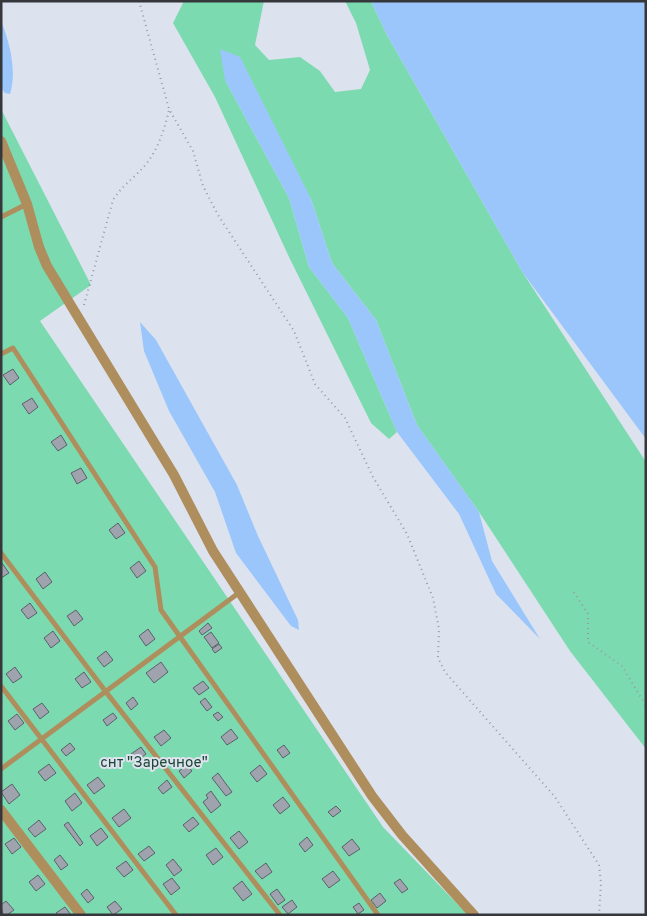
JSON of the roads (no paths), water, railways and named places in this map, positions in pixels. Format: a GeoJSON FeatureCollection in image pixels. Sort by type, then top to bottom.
{"type":"FeatureCollection","features":[{"type":"Feature","properties":{"kind":"street"},"geometry":{"type":"LineString","coordinates":[[1,141],[27,204],[39,247],[47,266],[86,327],[130,405],[174,475],[214,551],[386,816],[474,915]]}},
{"type":"Feature","properties":{"kind":"street"},"geometry":{"type":"LineString","coordinates":[[1,810],[81,915]]}},
{"type":"Feature","properties":{"kind":"lane"},"geometry":{"type":"LineString","coordinates":[[1,217],[27,204]]}},
{"type":"Feature","properties":{"kind":"lane"},"geometry":{"type":"LineString","coordinates":[[1,354],[13,348],[155,567],[161,610],[378,915]]}},
{"type":"Feature","properties":{"kind":"lane"},"geometry":{"type":"LineString","coordinates":[[1,553],[106,692],[280,915]]}},
{"type":"Feature","properties":{"kind":"lane"},"geometry":{"type":"LineString","coordinates":[[1,769],[241,592]]}},
{"type":"Feature","properties":{"kind":"lane"},"geometry":{"type":"LineString","coordinates":[[1,686],[176,915]]}},
{"type":"Feature","properties":{"kind":"water"},"geometry":{"type":"Polygon","coordinates":[[[371,1],[646,1],[646,439],[523,273],[387,35],[371,1]]]}},
{"type":"Feature","properties":{"kind":"water"},"geometry":{"type":"Polygon","coordinates":[[[1,21],[12,57],[13,76],[10,94],[5,93],[1,88],[1,21]]]}},
{"type":"Feature","properties":{"kind":"water"},"geometry":{"type":"Polygon","coordinates":[[[220,49],[240,57],[311,199],[332,263],[376,320],[417,425],[479,512],[492,561],[540,639],[496,594],[459,514],[397,432],[348,318],[309,267],[289,198],[225,80],[220,49]]]}},
{"type":"Feature","properties":{"kind":"water"},"geometry":{"type":"Polygon","coordinates":[[[140,322],[156,340],[237,485],[258,536],[298,620],[299,630],[291,626],[236,553],[215,492],[169,411],[144,351],[140,322]]]}},
{"type":"Feature","properties":{"kind":"park label","name":"снт \"Заречное\""},"geometry":{"type":"Point","coordinates":[154,762]}}]}
